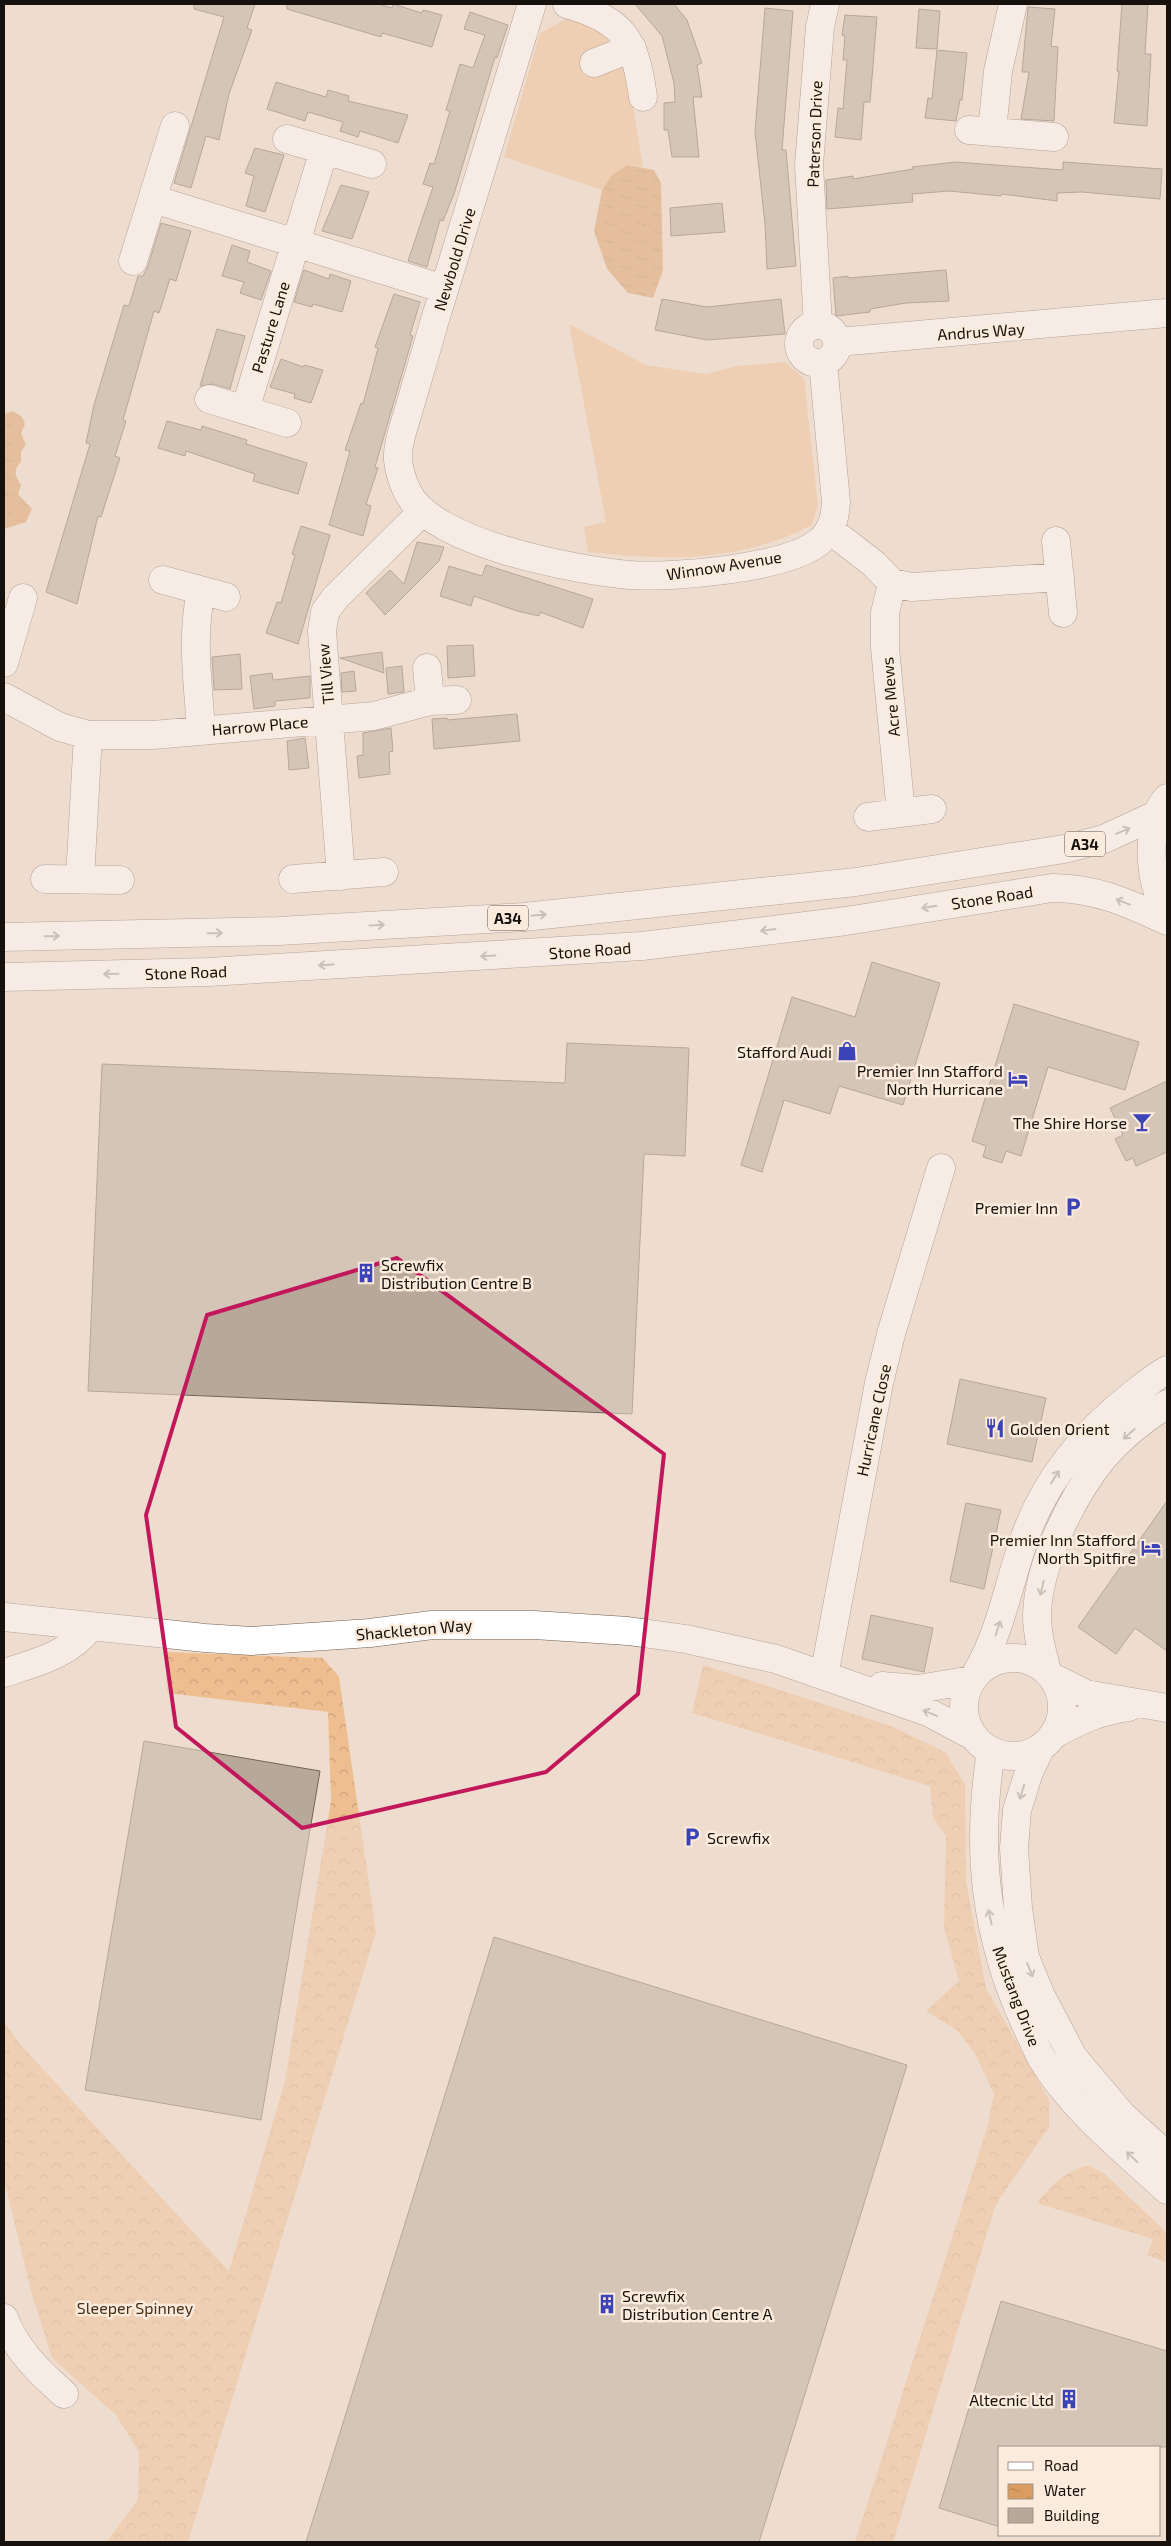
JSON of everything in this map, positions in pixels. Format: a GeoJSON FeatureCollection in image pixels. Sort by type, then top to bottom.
{"type":"FeatureCollection","features":[{"type":"Feature","properties":{"kind":"main road","name":"Newbold Drive"},"geometry":{"type":"LineString","coordinates":[[422,512],[408,493],[398,454],[444,289],[532,4]]}},
{"type":"Feature","properties":{"kind":"main road"},"geometry":{"type":"LineString","coordinates":[[567,4],[599,15],[612,23],[632,48],[638,63],[643,97]]}},
{"type":"Feature","properties":{"kind":"main road","name":"Paterson Drive"},"geometry":{"type":"LineString","coordinates":[[825,4],[820,27],[809,165],[826,343]]}},
{"type":"Feature","properties":{"kind":"main road"},"geometry":{"type":"LineString","coordinates":[[1013,4],[998,72],[981,130],[1054,137]]}},
{"type":"Feature","properties":{"kind":"main road"},"geometry":{"type":"LineString","coordinates":[[594,63],[632,48]]}},
{"type":"Feature","properties":{"kind":"main road"},"geometry":{"type":"LineString","coordinates":[[133,261],[174,126]]}},
{"type":"Feature","properties":{"kind":"main road"},"geometry":{"type":"LineString","coordinates":[[286,138],[372,164]]}},
{"type":"Feature","properties":{"kind":"main road","name":"Pasture Lane"},"geometry":{"type":"LineString","coordinates":[[245,410],[324,150]]}},
{"type":"Feature","properties":{"kind":"main road"},"geometry":{"type":"LineString","coordinates":[[153,199],[444,289]]}},
{"type":"Feature","properties":{"kind":"main road","name":"Andrus Way"},"geometry":{"type":"LineString","coordinates":[[826,343],[1126,330],[1167,314]]}},
{"type":"Feature","properties":{"kind":"main road"},"geometry":{"type":"LineString","coordinates":[[826,343],[836,502],[835,517],[830,530],[874,564],[892,583],[912,587],[1060,577]]}},
{"type":"Feature","properties":{"kind":"main road"},"geometry":{"type":"LineString","coordinates":[[209,399],[287,424]]}},
{"type":"Feature","properties":{"kind":"main road","name":"Winnow Avenue"},"geometry":{"type":"LineString","coordinates":[[422,512],[442,526],[479,542],[567,565],[629,575],[691,574],[751,565],[796,553],[818,542],[830,530]]}},
{"type":"Feature","properties":{"kind":"main road","name":"Till View"},"geometry":{"type":"LineString","coordinates":[[341,876],[322,630],[325,612],[335,598],[422,512]]}},
{"type":"Feature","properties":{"kind":"main road"},"geometry":{"type":"LineString","coordinates":[[1056,541],[1063,613]]}},
{"type":"Feature","properties":{"kind":"main road"},"geometry":{"type":"LineString","coordinates":[[163,580],[214,594],[195,620],[201,730]]}},
{"type":"Feature","properties":{"kind":"main road","name":"Acre Mews"},"geometry":{"type":"LineString","coordinates":[[892,583],[885,613],[885,648],[901,812]]}},
{"type":"Feature","properties":{"kind":"main road"},"geometry":{"type":"LineString","coordinates":[[4,663],[24,598]]}},
{"type":"Feature","properties":{"kind":"main road"},"geometry":{"type":"LineString","coordinates":[[427,668],[430,701]]}},
{"type":"Feature","properties":{"kind":"main road","name":"Harrow Place"},"geometry":{"type":"LineString","coordinates":[[4,697],[60,727],[88,735],[153,736],[201,730],[374,716],[430,701],[457,700]]}},
{"type":"Feature","properties":{"kind":"main road"},"geometry":{"type":"LineString","coordinates":[[80,879],[88,735]]}},
{"type":"Feature","properties":{"kind":"main road"},"geometry":{"type":"LineString","coordinates":[[1162,807],[1152,840],[1152,870],[1167,910]]}},
{"type":"Feature","properties":{"kind":"main road","name":"A34"},"geometry":{"type":"LineString","coordinates":[[4,937],[288,931],[524,917],[856,882],[1064,850],[1104,839],[1162,807]]}},
{"type":"Feature","properties":{"kind":"main road"},"geometry":{"type":"LineString","coordinates":[[868,817],[932,809]]}},
{"type":"Feature","properties":{"kind":"main road"},"geometry":{"type":"LineString","coordinates":[[293,879],[384,872]]}},
{"type":"Feature","properties":{"kind":"main road"},"geometry":{"type":"LineString","coordinates":[[45,879],[120,880]]}},
{"type":"Feature","properties":{"kind":"main road","name":"Stone Road"},"geometry":{"type":"LineString","coordinates":[[4,977],[208,972],[642,946],[846,920],[1052,888],[1075,888],[1099,892],[1167,921]]}},
{"type":"Feature","properties":{"kind":"main road","name":"Hurricane Close"},"geometry":{"type":"LineString","coordinates":[[836,1680],[877,1393],[891,1334],[941,1168]]}},
{"type":"Feature","properties":{"kind":"main road"},"geometry":{"type":"LineString","coordinates":[[1157,1707],[1110,1710],[1086,1718],[1047,1741],[1016,1756],[982,1743],[966,1722],[964,1706],[975,1676],[998,1629],[1024,1538],[1042,1498],[1068,1456],[1104,1418],[1167,1370]]}},
{"type":"Feature","properties":{"kind":"main road"},"geometry":{"type":"LineString","coordinates":[[1047,1741],[1060,1722],[1062,1708],[1058,1688],[1049,1674],[1039,1640],[1037,1614],[1054,1542],[1075,1500],[1103,1458],[1132,1431],[1167,1404]]}},
{"type":"Feature","properties":{"kind":"main road","name":"Shackleton Way"},"geometry":{"type":"LineString","coordinates":[[4,1616],[90,1627],[251,1641],[370,1633],[432,1625],[563,1626],[628,1631],[686,1640],[776,1660],[928,1712],[982,1743]]}},
{"type":"Feature","properties":{"kind":"main road"},"geometry":{"type":"LineString","coordinates":[[4,1674],[49,1658],[82,1638],[90,1627]]}},
{"type":"Feature","properties":{"kind":"main road"},"geometry":{"type":"LineString","coordinates":[[975,1676],[987,1664],[1008,1657],[1025,1659],[1036,1663],[1049,1674],[1086,1694],[1157,1707]]}},
{"type":"Feature","properties":{"kind":"main road","name":"Shackleton Way"},"geometry":{"type":"LineString","coordinates":[[836,1680],[918,1689],[975,1676]]}},
{"type":"Feature","properties":{"kind":"main road","name":"Mustang Drive"},"geometry":{"type":"LineString","coordinates":[[1047,1741],[1029,1772],[1017,1810],[1014,1848],[1018,1908],[1025,1956],[1041,1996],[1072,2057],[1122,2115],[1167,2156]]}},
{"type":"Feature","properties":{"kind":"main road","name":"Mustang Drive"},"geometry":{"type":"LineString","coordinates":[[982,1743],[987,1776],[984,1862],[988,1906],[1000,1961],[1017,2005],[1042,2059],[1077,2104],[1167,2190]]}},
{"type":"Feature","properties":{"kind":"main road"},"geometry":{"type":"LineString","coordinates":[[4,2318],[15,2341],[31,2364],[64,2394]]}},
{"type":"Feature","properties":{"kind":"highlighted area"},"geometry":{"type":"Polygon","coordinates":[[[397,1258],[664,1454],[638,1694],[546,1772],[302,1828],[176,1727],[146,1515],[207,1315],[397,1258]]]}},
{"type":"Feature","properties":{"kind":"green space"},"geometry":{"type":"Polygon","coordinates":[[[568,18],[612,33],[625,59],[643,167],[627,165],[612,175],[602,190],[504,157],[540,33],[568,18]]]}},
{"type":"Feature","properties":{"kind":"green space"},"geometry":{"type":"Polygon","coordinates":[[[569,324],[646,365],[706,374],[736,366],[785,362],[804,379],[818,505],[812,525],[758,546],[703,556],[646,557],[588,552],[584,527],[606,522],[569,324]]]}},
{"type":"Feature","properties":{"kind":"green space","name":"Sleeper Spinney"},"geometry":{"type":"Polygon","coordinates":[[[165,1652],[323,1658],[339,1677],[376,1932],[188,2542],[106,2542],[138,2500],[139,2452],[116,2415],[52,2358],[31,2291],[4,2180],[4,2022],[19,2043],[229,2271],[285,2081],[331,1801],[328,1712],[167,1693],[165,1652]]]}},
{"type":"Feature","properties":{"kind":"green space"},"geometry":{"type":"Polygon","coordinates":[[[703,1665],[891,1726],[945,1752],[965,1784],[966,1881],[986,1988],[1049,2100],[1049,2127],[996,2204],[893,2542],[855,2542],[987,2128],[994,2094],[975,2054],[958,2031],[926,2011],[959,1981],[944,1928],[946,1836],[933,1818],[930,1786],[692,1713],[703,1665]]]}},
{"type":"Feature","properties":{"kind":"green space"},"geometry":{"type":"Polygon","coordinates":[[[1088,2165],[1105,2174],[1167,2233],[1167,2263],[1147,2255],[1153,2239],[1037,2203],[1048,2189],[1059,2180],[1071,2172],[1088,2165]]]}},
{"type":"Feature","properties":{"kind":"water"},"geometry":{"type":"Polygon","coordinates":[[[627,165],[654,170],[661,183],[663,271],[653,298],[628,293],[607,269],[594,231],[602,190],[612,175],[627,165]]]}},
{"type":"Feature","properties":{"kind":"water"},"geometry":{"type":"Polygon","coordinates":[[[13,411],[22,417],[25,424],[21,433],[26,445],[21,451],[21,462],[16,470],[16,475],[21,485],[18,494],[32,509],[26,522],[4,529],[4,414],[13,411]]]}},
{"type":"Feature","properties":{"kind":"building"},"geometry":{"type":"Polygon","coordinates":[[[194,4],[255,4],[247,28],[252,30],[229,94],[219,140],[206,136],[191,188],[174,183],[224,17],[194,9],[194,4]]]}},
{"type":"Feature","properties":{"kind":"building"},"geometry":{"type":"Polygon","coordinates":[[[287,4],[378,4],[392,8],[393,4],[422,13],[423,10],[442,15],[432,47],[382,33],[381,37],[287,9],[287,4]]]}},
{"type":"Feature","properties":{"kind":"building"},"geometry":{"type":"Polygon","coordinates":[[[635,4],[674,4],[687,20],[702,63],[697,65],[702,97],[693,97],[699,157],[672,157],[668,130],[664,130],[664,103],[675,102],[674,83],[662,36],[635,4]]]}},
{"type":"Feature","properties":{"kind":"building"},"geometry":{"type":"Polygon","coordinates":[[[1122,4],[1148,4],[1145,54],[1151,54],[1147,126],[1114,123],[1119,71],[1117,71],[1122,4]]]}},
{"type":"Feature","properties":{"kind":"building"},"geometry":{"type":"Polygon","coordinates":[[[1028,7],[1055,9],[1051,46],[1058,47],[1054,121],[1021,119],[1029,72],[1022,72],[1028,7]]]}},
{"type":"Feature","properties":{"kind":"building"},"geometry":{"type":"Polygon","coordinates":[[[765,8],[793,11],[782,150],[786,150],[796,266],[767,269],[765,224],[755,132],[765,8]]]}},
{"type":"Feature","properties":{"kind":"building"},"geometry":{"type":"Polygon","coordinates":[[[919,9],[940,11],[937,49],[916,48],[919,9]]]}},
{"type":"Feature","properties":{"kind":"building"},"geometry":{"type":"Polygon","coordinates":[[[470,12],[508,25],[497,58],[495,57],[454,194],[443,221],[440,220],[427,267],[408,261],[433,187],[423,184],[430,163],[434,164],[450,111],[446,110],[460,64],[473,68],[485,35],[464,29],[470,12]]]}},
{"type":"Feature","properties":{"kind":"building"},"geometry":{"type":"Polygon","coordinates":[[[845,15],[877,17],[870,102],[864,102],[861,140],[835,137],[838,108],[843,109],[847,60],[843,60],[845,36],[842,35],[845,15]]]}},
{"type":"Feature","properties":{"kind":"building"},"geometry":{"type":"Polygon","coordinates":[[[937,50],[967,53],[962,100],[960,100],[956,121],[925,118],[928,98],[932,99],[937,50]]]}},
{"type":"Feature","properties":{"kind":"building"},"geometry":{"type":"Polygon","coordinates":[[[276,82],[326,97],[328,90],[349,96],[348,101],[408,115],[398,143],[360,131],[358,137],[340,131],[343,122],[308,112],[305,121],[267,109],[276,82]]]}},
{"type":"Feature","properties":{"kind":"building"},"geometry":{"type":"Polygon","coordinates":[[[255,148],[284,155],[265,212],[246,206],[254,176],[245,173],[255,148]]]}},
{"type":"Feature","properties":{"kind":"building"},"geometry":{"type":"Polygon","coordinates":[[[956,162],[1063,170],[1063,162],[1162,169],[1160,199],[1082,192],[1057,193],[1057,201],[1002,194],[1001,196],[949,191],[912,194],[913,202],[827,209],[826,180],[853,176],[853,179],[913,169],[912,167],[956,162]]]}},
{"type":"Feature","properties":{"kind":"building"},"geometry":{"type":"Polygon","coordinates":[[[341,185],[369,192],[352,239],[322,231],[341,185]]]}},
{"type":"Feature","properties":{"kind":"building"},"geometry":{"type":"Polygon","coordinates":[[[722,203],[725,232],[671,236],[670,208],[722,203]]]}},
{"type":"Feature","properties":{"kind":"building"},"geometry":{"type":"Polygon","coordinates":[[[161,223],[191,231],[176,281],[170,279],[159,313],[154,311],[123,420],[126,421],[115,456],[120,458],[101,517],[98,516],[77,604],[46,592],[90,444],[86,443],[94,405],[124,305],[129,306],[138,276],[143,276],[148,266],[161,223]]]}},
{"type":"Feature","properties":{"kind":"building"},"geometry":{"type":"Polygon","coordinates":[[[232,245],[250,251],[247,262],[271,271],[261,300],[240,293],[244,282],[222,276],[232,245]]]}},
{"type":"Feature","properties":{"kind":"building"},"geometry":{"type":"Polygon","coordinates":[[[304,270],[329,279],[330,274],[351,281],[342,312],[313,304],[312,307],[294,302],[304,270]]]}},
{"type":"Feature","properties":{"kind":"building"},"geometry":{"type":"Polygon","coordinates":[[[946,270],[949,301],[906,303],[870,309],[870,312],[836,316],[833,278],[946,270]]]}},
{"type":"Feature","properties":{"kind":"building"},"geometry":{"type":"Polygon","coordinates":[[[394,294],[420,302],[410,335],[413,336],[375,467],[378,468],[366,504],[371,506],[363,536],[329,525],[350,451],[345,450],[361,403],[363,404],[378,348],[375,347],[394,294]]]}},
{"type":"Feature","properties":{"kind":"building"},"geometry":{"type":"Polygon","coordinates":[[[662,299],[707,307],[781,299],[785,334],[707,340],[655,330],[662,299]]]}},
{"type":"Feature","properties":{"kind":"building"},"geometry":{"type":"Polygon","coordinates":[[[217,329],[245,336],[230,389],[213,384],[200,386],[217,329]]]}},
{"type":"Feature","properties":{"kind":"building"},"geometry":{"type":"Polygon","coordinates":[[[281,359],[303,367],[304,365],[323,370],[311,403],[294,398],[295,394],[270,387],[281,359]]]}},
{"type":"Feature","properties":{"kind":"building"},"geometry":{"type":"Polygon","coordinates":[[[167,421],[201,430],[202,426],[247,440],[246,444],[307,463],[298,494],[253,481],[255,474],[186,451],[185,456],[158,448],[167,421]]]}},
{"type":"Feature","properties":{"kind":"building"},"geometry":{"type":"Polygon","coordinates":[[[301,526],[330,535],[298,644],[266,633],[277,602],[281,603],[295,555],[292,554],[301,526]]]}},
{"type":"Feature","properties":{"kind":"building"},"geometry":{"type":"Polygon","coordinates":[[[417,542],[444,547],[439,561],[385,615],[366,593],[390,570],[404,584],[417,542]]]}},
{"type":"Feature","properties":{"kind":"building"},"geometry":{"type":"Polygon","coordinates":[[[486,565],[593,599],[583,628],[540,612],[539,616],[517,611],[474,596],[471,606],[440,596],[449,566],[482,576],[486,565]]]}},
{"type":"Feature","properties":{"kind":"building"},"geometry":{"type":"Polygon","coordinates":[[[473,645],[475,676],[448,678],[447,646],[473,645]]]}},
{"type":"Feature","properties":{"kind":"building"},"geometry":{"type":"Polygon","coordinates":[[[382,652],[384,673],[340,658],[382,652]]]}},
{"type":"Feature","properties":{"kind":"building"},"geometry":{"type":"Polygon","coordinates":[[[240,654],[242,689],[214,690],[212,657],[240,654]]]}},
{"type":"Feature","properties":{"kind":"building"},"geometry":{"type":"Polygon","coordinates":[[[402,666],[404,692],[388,694],[386,668],[402,666]]]}},
{"type":"Feature","properties":{"kind":"building"},"geometry":{"type":"Polygon","coordinates":[[[354,671],[356,691],[342,692],[341,673],[354,671]]]}},
{"type":"Feature","properties":{"kind":"building"},"geometry":{"type":"Polygon","coordinates":[[[272,673],[273,680],[310,676],[310,698],[275,701],[275,706],[254,709],[250,676],[272,673]]]}},
{"type":"Feature","properties":{"kind":"building"},"geometry":{"type":"Polygon","coordinates":[[[517,714],[520,741],[434,749],[432,719],[447,718],[447,720],[517,714]]]}},
{"type":"Feature","properties":{"kind":"building"},"geometry":{"type":"Polygon","coordinates":[[[391,728],[393,751],[389,752],[390,774],[359,778],[357,756],[363,755],[363,733],[391,728]]]}},
{"type":"Feature","properties":{"kind":"building"},"geometry":{"type":"Polygon","coordinates":[[[305,738],[309,768],[289,770],[287,741],[305,738]]]}},
{"type":"Feature","properties":{"kind":"building","name":"Stafford Audi"},"geometry":{"type":"Polygon","coordinates":[[[872,962],[940,983],[903,1105],[839,1086],[830,1114],[784,1100],[762,1172],[741,1165],[792,997],[855,1017],[872,962]]]}},
{"type":"Feature","properties":{"kind":"building","name":"Premier Inn Stafford North Hurricane"},"geometry":{"type":"Polygon","coordinates":[[[1014,1004],[1139,1042],[1125,1090],[1048,1067],[1021,1156],[1006,1151],[1002,1163],[983,1157],[986,1146],[972,1141],[1014,1004]]]}},
{"type":"Feature","properties":{"kind":"building","name":"Screwfix Distribution Centre B"},"geometry":{"type":"Polygon","coordinates":[[[567,1043],[689,1048],[685,1156],[644,1154],[632,1414],[88,1391],[102,1064],[565,1083],[567,1043]]]}},
{"type":"Feature","properties":{"kind":"building","name":"The Shire Horse"},"geometry":{"type":"Polygon","coordinates":[[[1167,1081],[1167,1152],[1136,1166],[1133,1158],[1126,1161],[1115,1139],[1123,1135],[1110,1108],[1167,1081]]]}},
{"type":"Feature","properties":{"kind":"building","name":"Golden Orient"},"geometry":{"type":"Polygon","coordinates":[[[960,1379],[1046,1398],[1032,1462],[947,1444],[960,1379]]]}},
{"type":"Feature","properties":{"kind":"building","name":"Premier Inn Stafford North Spitfire"},"geometry":{"type":"Polygon","coordinates":[[[1167,1501],[1167,1651],[1135,1628],[1116,1654],[1078,1627],[1167,1501]]]}},
{"type":"Feature","properties":{"kind":"building"},"geometry":{"type":"Polygon","coordinates":[[[966,1503],[1001,1510],[984,1589],[950,1581],[966,1503]]]}},
{"type":"Feature","properties":{"kind":"building"},"geometry":{"type":"Polygon","coordinates":[[[871,1615],[933,1628],[924,1672],[862,1659],[871,1615]]]}},
{"type":"Feature","properties":{"kind":"building"},"geometry":{"type":"Polygon","coordinates":[[[144,1741],[320,1771],[261,2120],[85,2090],[144,1741]]]}},
{"type":"Feature","properties":{"kind":"building","name":"Screwfix Distribution Centre A"},"geometry":{"type":"Polygon","coordinates":[[[494,1937],[907,2065],[759,2542],[306,2542],[494,1937]]]}},
{"type":"Feature","properties":{"kind":"building","name":"Altecnic Ltd"},"geometry":{"type":"Polygon","coordinates":[[[1001,2301],[1167,2351],[1167,2447],[998,2446],[998,2526],[939,2508],[1001,2301]]]}},
{"type":"Feature","properties":{"kind":"place","name":"Stafford Audi"},"geometry":{"type":"Point","coordinates":[847,1051]}},
{"type":"Feature","properties":{"kind":"place","name":"Premier Inn Stafford North Hurricane"},"geometry":{"type":"Point","coordinates":[1018,1079]}},
{"type":"Feature","properties":{"kind":"place","name":"The Shire Horse"},"geometry":{"type":"Point","coordinates":[1142,1122]}},
{"type":"Feature","properties":{"kind":"place","name":"Premier Inn"},"geometry":{"type":"Point","coordinates":[1073,1207]}},
{"type":"Feature","properties":{"kind":"place","name":"Screwfix Distribution Centre B"},"geometry":{"type":"Point","coordinates":[366,1273]}},
{"type":"Feature","properties":{"kind":"place","name":"Golden Orient"},"geometry":{"type":"Point","coordinates":[995,1428]}},
{"type":"Feature","properties":{"kind":"place","name":"Premier Inn Stafford North Spitfire"},"geometry":{"type":"Point","coordinates":[1151,1548]}},
{"type":"Feature","properties":{"kind":"place","name":"Screwfix"},"geometry":{"type":"Point","coordinates":[692,1837]}},
{"type":"Feature","properties":{"kind":"place","name":"Screwfix Distribution Centre A"},"geometry":{"type":"Point","coordinates":[607,2304]}},
{"type":"Feature","properties":{"kind":"place","name":"Altecnic Ltd"},"geometry":{"type":"Point","coordinates":[1069,2399]}}]}
